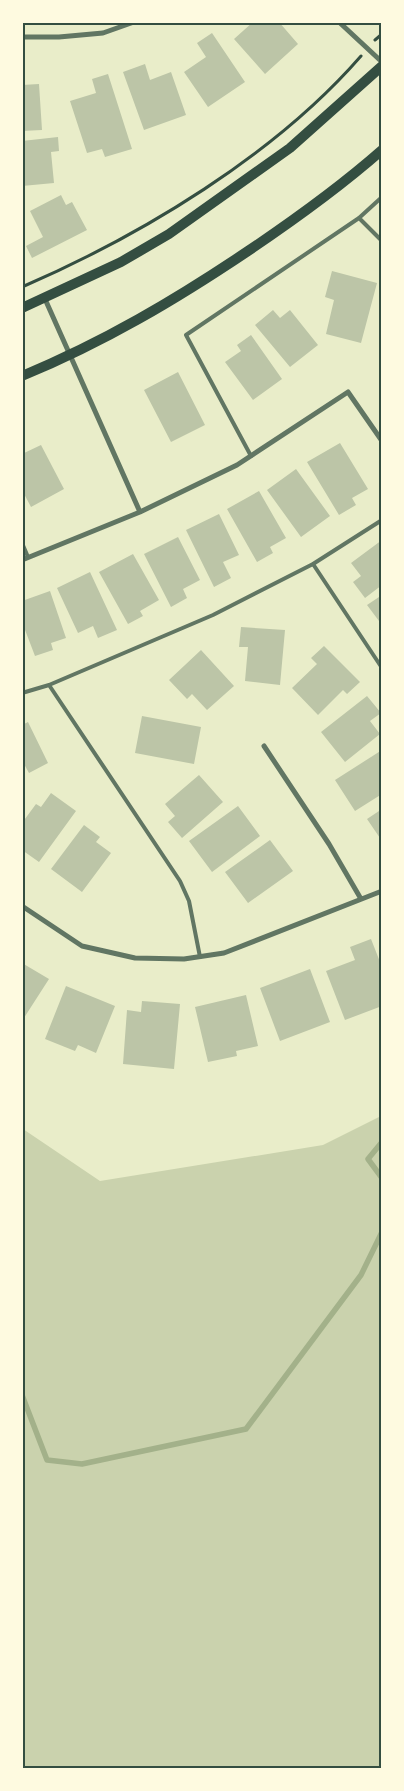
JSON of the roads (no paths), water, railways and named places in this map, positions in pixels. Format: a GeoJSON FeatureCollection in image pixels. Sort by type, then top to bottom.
{"type":"FeatureCollection","features":[{"type":"Feature","properties":{"kind":"main road"},"geometry":{"type":"LineString","coordinates":[[22,308],[45,299],[121,262],[169,234],[208,208],[290,148],[382,66]]}},
{"type":"Feature","properties":{"kind":"main road"},"geometry":{"type":"LineString","coordinates":[[22,376],[70,356],[138,320],[197,285],[294,220],[382,150]]}},
{"type":"Feature","properties":{"kind":"street"},"geometry":{"type":"LineString","coordinates":[[22,37],[59,37],[103,33],[134,22]]}},
{"type":"Feature","properties":{"kind":"street"},"geometry":{"type":"LineString","coordinates":[[339,22],[382,62]]}},
{"type":"Feature","properties":{"kind":"street"},"geometry":{"type":"LineString","coordinates":[[45,299],[140,512]]}},
{"type":"Feature","properties":{"kind":"street"},"geometry":{"type":"LineString","coordinates":[[25,559],[140,512],[237,465],[348,392],[382,441]]}},
{"type":"Feature","properties":{"kind":"street"},"geometry":{"type":"LineString","coordinates":[[264,746],[329,844],[361,899]]}},
{"type":"Feature","properties":{"kind":"street"},"geometry":{"type":"LineString","coordinates":[[22,906],[82,946],[135,958],[184,959],[224,953],[382,891]]}},
{"type":"Feature","properties":{"kind":"lane"},"geometry":{"type":"LineString","coordinates":[[251,456],[186,335],[359,218],[382,197]]}},
{"type":"Feature","properties":{"kind":"lane"},"geometry":{"type":"LineString","coordinates":[[359,218],[382,241]]}},
{"type":"Feature","properties":{"kind":"lane"},"geometry":{"type":"LineString","coordinates":[[22,693],[49,685],[213,615],[313,564],[382,520]]}},
{"type":"Feature","properties":{"kind":"lane"},"geometry":{"type":"LineString","coordinates":[[22,543],[25,559]]}},
{"type":"Feature","properties":{"kind":"lane"},"geometry":{"type":"LineString","coordinates":[[313,564],[382,668]]}},
{"type":"Feature","properties":{"kind":"lane"},"geometry":{"type":"LineString","coordinates":[[49,685],[180,881],[189,902],[200,956]]}},
{"type":"Feature","properties":{"kind":"waterway"},"geometry":{"type":"LineString","coordinates":[[382,1142],[368,1159],[382,1178]]}},
{"type":"Feature","properties":{"kind":"waterway"},"geometry":{"type":"LineString","coordinates":[[22,1395],[47,1460],[82,1464],[246,1429],[361,1275],[382,1232]]}}]}
